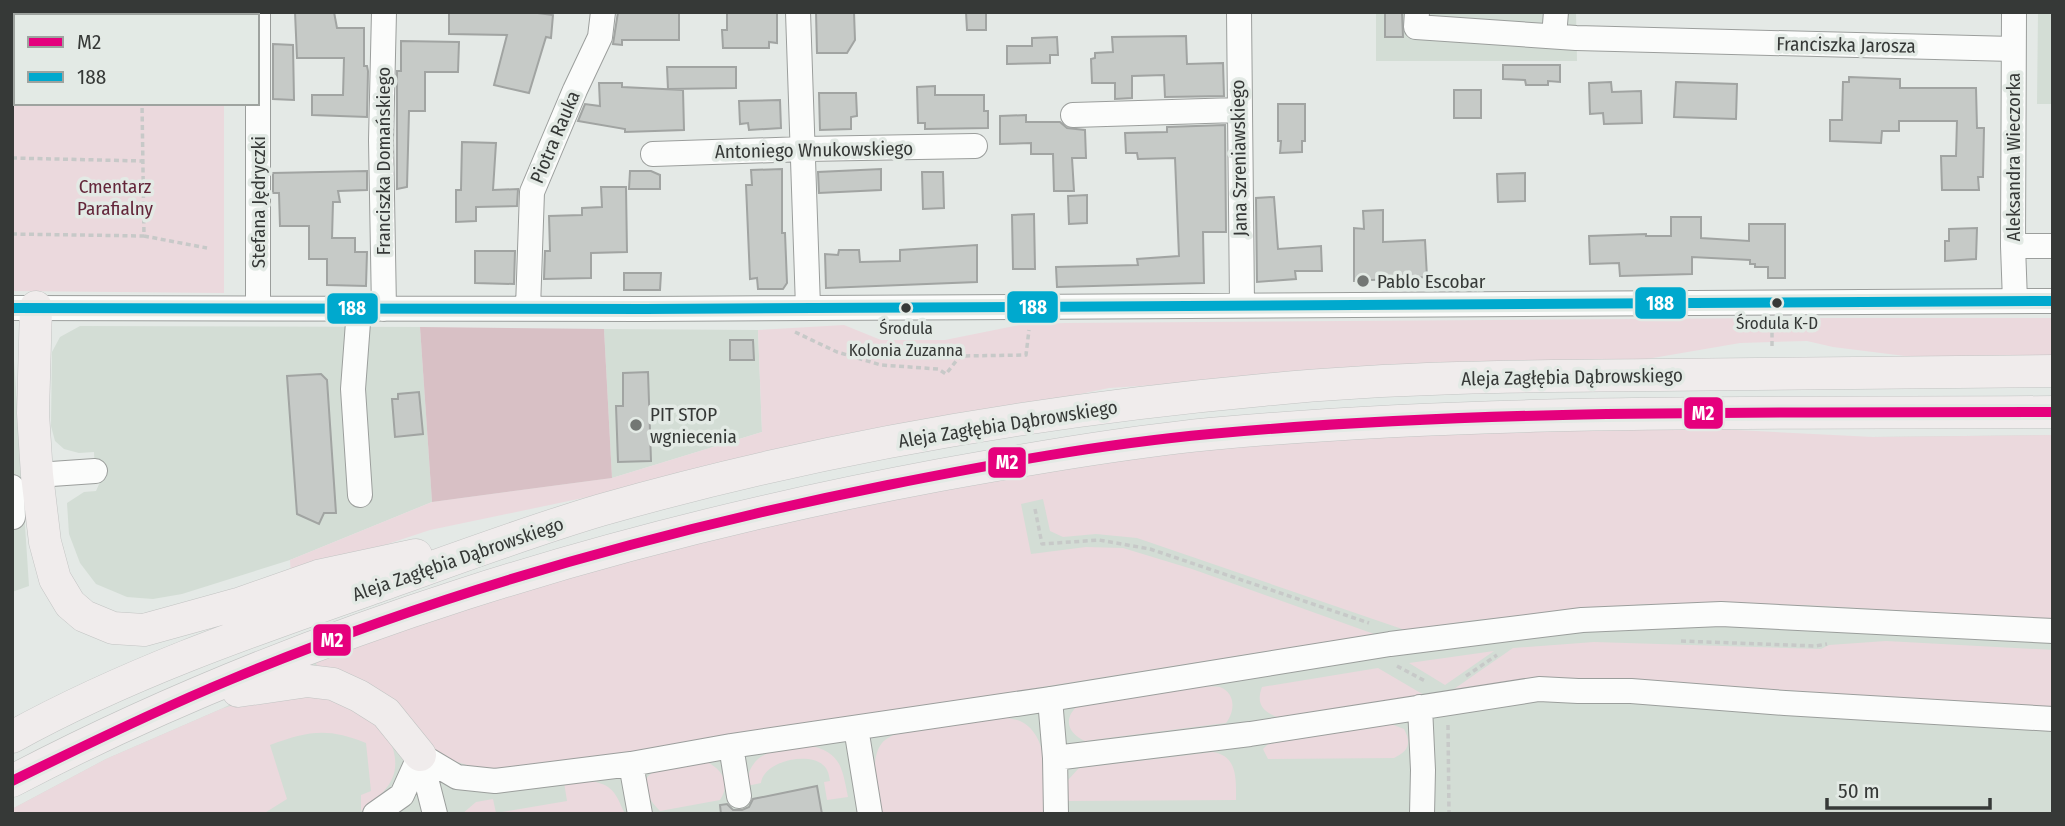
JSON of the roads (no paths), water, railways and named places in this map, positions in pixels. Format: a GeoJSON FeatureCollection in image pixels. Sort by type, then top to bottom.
{"type":"FeatureCollection","features":[{"type":"Feature","properties":{"kind":"main road"},"geometry":{"type":"LineString","coordinates":[[24,308],[33,403],[25,481],[49,560],[65,597],[76,611],[93,621],[120,630],[144,630],[195,617],[318,576],[537,530]]}},
{"type":"Feature","properties":{"kind":"main road","name":"Aleja Zagłębia Dąbrowskiego"},"geometry":{"type":"LineString","coordinates":[[14,735],[64,709],[212,645],[537,530],[705,482],[856,448],[1135,404],[1267,389],[1413,380],[1582,376],[2053,371]]}},
{"type":"Feature","properties":{"kind":"main road","name":"Aleja Zagłębia Dąbrowskiego"},"geometry":{"type":"LineString","coordinates":[[12,781],[70,751],[188,698],[376,625],[616,549],[732,518],[823,498],[1034,458],[1204,435],[1422,419],[1560,415],[2053,412]]}},
{"type":"Feature","properties":{"kind":"main road"},"geometry":{"type":"LineString","coordinates":[[188,698],[308,681],[332,684],[359,696],[386,713],[419,755]]}},
{"type":"Feature","properties":{"kind":"street","name":"Franciszka Domańskiego"},"geometry":{"type":"LineString","coordinates":[[360,495],[353,389],[371,309],[381,140],[384,12]]}},
{"type":"Feature","properties":{"kind":"street","name":"Piotra Rauka"},"geometry":{"type":"LineString","coordinates":[[528,308],[532,192],[600,37],[603,12]]}},
{"type":"Feature","properties":{"kind":"street"},"geometry":{"type":"LineString","coordinates":[[798,12],[808,307]]}},
{"type":"Feature","properties":{"kind":"street","name":"Jana Szreniawskiego"},"geometry":{"type":"LineString","coordinates":[[1239,12],[1242,304]]}},
{"type":"Feature","properties":{"kind":"street","name":"Franciszka Jarosza"},"geometry":{"type":"LineString","coordinates":[[1417,12],[1416,27],[1475,22],[1555,24],[1680,41],[2012,49]]}},
{"type":"Feature","properties":{"kind":"street","name":"Aleksandra Wieczorka"},"geometry":{"type":"LineString","coordinates":[[2014,12],[2012,49],[2015,301]]}},
{"type":"Feature","properties":{"kind":"street","name":"Stefana Jędryczki"},"geometry":{"type":"LineString","coordinates":[[258,105],[258,308]]}},
{"type":"Feature","properties":{"kind":"street"},"geometry":{"type":"LineString","coordinates":[[1073,115],[1238,110]]}},
{"type":"Feature","properties":{"kind":"street","name":"Antoniego Wnukowskiego"},"geometry":{"type":"LineString","coordinates":[[653,154],[975,146]]}},
{"type":"Feature","properties":{"kind":"street"},"geometry":{"type":"LineString","coordinates":[[2013,246],[2053,246]]}},
{"type":"Feature","properties":{"kind":"street"},"geometry":{"type":"LineString","coordinates":[[24,308],[371,309],[2053,301]]}},
{"type":"Feature","properties":{"kind":"street"},"geometry":{"type":"LineString","coordinates":[[13,517],[25,481],[95,471]]}},
{"type":"Feature","properties":{"kind":"street"},"geometry":{"type":"LineString","coordinates":[[419,755],[457,777],[495,781],[631,764],[731,746],[1050,699],[1390,644],[1582,620],[1721,614],[2053,631]]}},
{"type":"Feature","properties":{"kind":"street"},"geometry":{"type":"LineString","coordinates":[[1055,758],[1250,734],[1539,689],[1631,691],[2053,719]]}},
{"type":"Feature","properties":{"kind":"street"},"geometry":{"type":"LineString","coordinates":[[1050,699],[1056,814]]}},
{"type":"Feature","properties":{"kind":"street"},"geometry":{"type":"LineString","coordinates":[[1420,708],[1422,814]]}},
{"type":"Feature","properties":{"kind":"street"},"geometry":{"type":"LineString","coordinates":[[856,729],[870,814]]}},
{"type":"Feature","properties":{"kind":"street"},"geometry":{"type":"LineString","coordinates":[[731,746],[739,796]]}},
{"type":"Feature","properties":{"kind":"street"},"geometry":{"type":"LineString","coordinates":[[375,814],[402,794],[419,755]]}},
{"type":"Feature","properties":{"kind":"street"},"geometry":{"type":"LineString","coordinates":[[419,755],[435,814]]}},
{"type":"Feature","properties":{"kind":"street"},"geometry":{"type":"LineString","coordinates":[[631,764],[640,814]]}},
{"type":"Feature","properties":{"kind":"place","name":"Pablo Escobar"},"geometry":{"type":"Point","coordinates":[1363,281]}},
{"type":"Feature","properties":{"kind":"place","name":"Środula K-D"},"geometry":{"type":"Point","coordinates":[1777,303]}},
{"type":"Feature","properties":{"kind":"place","name":"Środula Kolonia Zuzanna"},"geometry":{"type":"Point","coordinates":[906,308]}},
{"type":"Feature","properties":{"kind":"place","name":"PIT STOP wgniecenia"},"geometry":{"type":"Point","coordinates":[636,425]}},
{"type":"Feature","properties":{"kind":"park label","name":"Cmentarz Parafialny"},"geometry":{"type":"Point","coordinates":[115,197]}}]}
